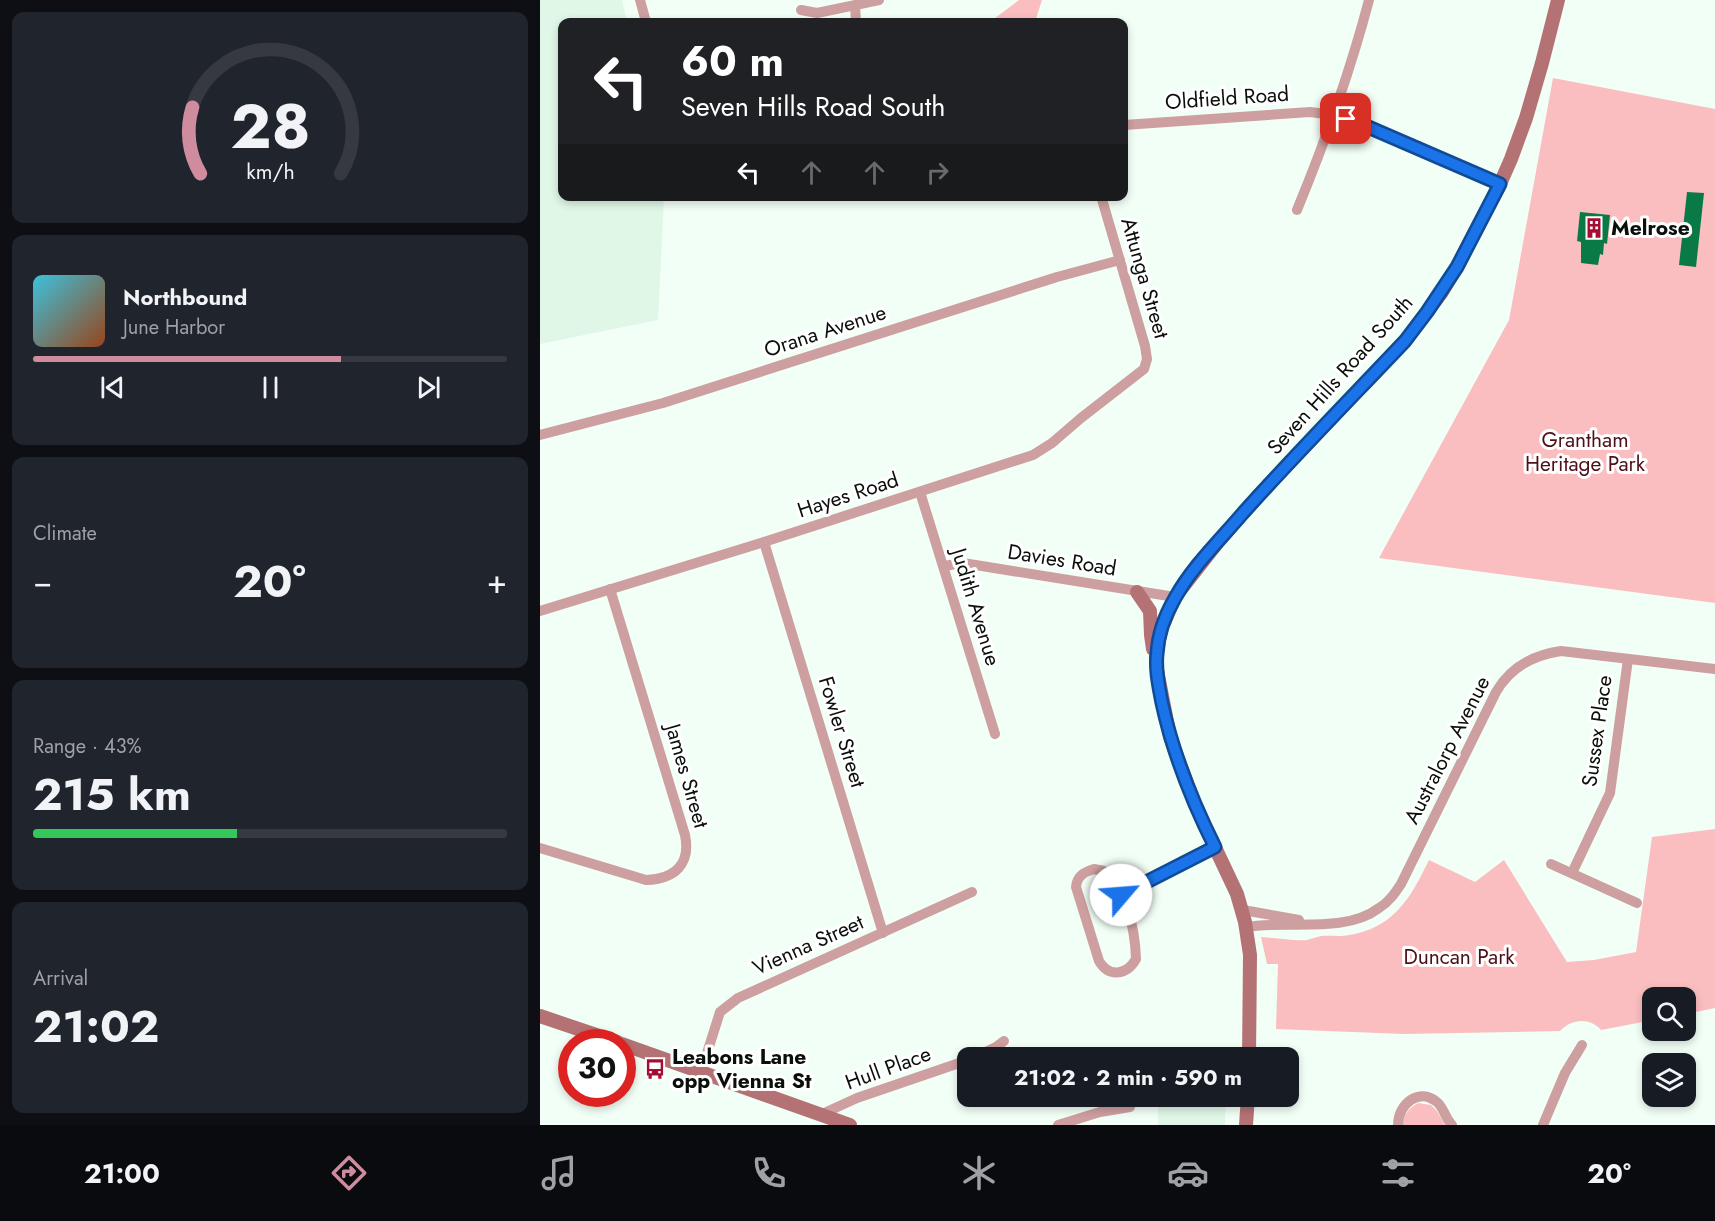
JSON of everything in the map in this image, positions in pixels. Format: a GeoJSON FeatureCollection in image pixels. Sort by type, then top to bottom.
{"type":"FeatureCollection","features":[{"type":"Feature","properties":{"kind":"street"},"geometry":{"type":"LineString","coordinates":[[640,0],[645,18]]}},
{"type":"Feature","properties":{"kind":"street"},"geometry":{"type":"LineString","coordinates":[[801,10],[817,13],[879,0]]}},
{"type":"Feature","properties":{"kind":"street"},"geometry":{"type":"LineString","coordinates":[[1297,210],[1322,148],[1369,0]]}},
{"type":"Feature","properties":{"kind":"street","name":"Seven Hills Road South"},"geometry":{"type":"LineString","coordinates":[[1249,1047],[1250,955],[1243,910],[1188,787],[1170,737],[1158,683],[1156,656],[1161,630],[1175,597],[1196,568],[1233,524],[1405,341],[1457,267],[1500,184],[1526,118],[1558,0]]}},
{"type":"Feature","properties":{"kind":"street"},"geometry":{"type":"LineString","coordinates":[[855,6],[856,18]]}},
{"type":"Feature","properties":{"kind":"street","name":"Oldfield Road"},"geometry":{"type":"LineString","coordinates":[[1128,125],[1310,112],[1333,115],[1370,128],[1500,184]]}},
{"type":"Feature","properties":{"kind":"street","name":"Attunga Street"},"geometry":{"type":"LineString","coordinates":[[1102,201],[1147,355],[1144,369]]}},
{"type":"Feature","properties":{"kind":"street","name":"Orana Avenue"},"geometry":{"type":"LineString","coordinates":[[540,435],[663,403],[1057,277],[1120,260]]}},
{"type":"Feature","properties":{"kind":"street","name":"Hayes Road"},"geometry":{"type":"LineString","coordinates":[[540,611],[1033,455],[1144,369]]}},
{"type":"Feature","properties":{"kind":"street","name":"Judith Avenue"},"geometry":{"type":"LineString","coordinates":[[920,492],[995,734]]}},
{"type":"Feature","properties":{"kind":"street","name":"Fowler Street"},"geometry":{"type":"LineString","coordinates":[[764,542],[883,933]]}},
{"type":"Feature","properties":{"kind":"street","name":"Davies Road"},"geometry":{"type":"LineString","coordinates":[[944,566],[963,563],[1175,597]]}},
{"type":"Feature","properties":{"kind":"street","name":"James Street"},"geometry":{"type":"LineString","coordinates":[[540,848],[646,880],[661,879],[671,875],[685,858],[687,845],[685,835],[610,589]]}},
{"type":"Feature","properties":{"kind":"street","name":"Seven Hills Road South"},"geometry":{"type":"LineString","coordinates":[[1137,592],[1150,612],[1152,645],[1156,656]]}},
{"type":"Feature","properties":{"kind":"street","name":"Australorp Avenue"},"geometry":{"type":"LineString","coordinates":[[1246,927],[1263,924],[1346,922],[1360,919],[1379,909],[1392,897],[1401,884],[1496,692],[1513,671],[1528,660],[1561,651],[1715,669]]}},
{"type":"Feature","properties":{"kind":"street","name":"Sussex Place"},"geometry":{"type":"LineString","coordinates":[[1572,873],[1610,793],[1628,659]]}},
{"type":"Feature","properties":{"kind":"street"},"geometry":{"type":"LineString","coordinates":[[1121,895],[1215,847]]}},
{"type":"Feature","properties":{"kind":"street"},"geometry":{"type":"LineString","coordinates":[[1551,864],[1637,903]]}},
{"type":"Feature","properties":{"kind":"street"},"geometry":{"type":"LineString","coordinates":[[1094,869],[1101,870],[1108,875],[1121,895],[1131,921],[1136,959],[1126,970],[1113,973],[1106,970],[1099,962],[1076,887],[1077,880],[1083,873],[1094,869]]}},
{"type":"Feature","properties":{"kind":"street","name":"Vienna Street"},"geometry":{"type":"LineString","coordinates":[[701,1072],[720,1012],[738,998],[972,892]]}},
{"type":"Feature","properties":{"kind":"street","name":"Australorp Avenue"},"geometry":{"type":"LineString","coordinates":[[1243,910],[1320,923]]}},
{"type":"Feature","properties":{"kind":"street"},"geometry":{"type":"LineString","coordinates":[[540,1016],[578,1029]]}},
{"type":"Feature","properties":{"kind":"street"},"geometry":{"type":"LineString","coordinates":[[996,1047],[1004,1041]]}},
{"type":"Feature","properties":{"kind":"street"},"geometry":{"type":"LineString","coordinates":[[1543,1125],[1564,1073],[1582,1045]]}},
{"type":"Feature","properties":{"kind":"street"},"geometry":{"type":"LineString","coordinates":[[636,1049],[850,1125]]}},
{"type":"Feature","properties":{"kind":"street","name":"Hull Place"},"geometry":{"type":"LineString","coordinates":[[822,1114],[857,1098],[957,1064]]}},
{"type":"Feature","properties":{"kind":"street"},"geometry":{"type":"LineString","coordinates":[[1398,1125],[1398,1118],[1403,1107],[1421,1097],[1437,1102],[1452,1125]]}},
{"type":"Feature","properties":{"kind":"street"},"geometry":{"type":"LineString","coordinates":[[1058,1125],[1100,1112],[1130,1107]]}},
{"type":"Feature","properties":{"kind":"street"},"geometry":{"type":"LineString","coordinates":[[1246,1125],[1247,1107]]}},
{"type":"Feature","properties":{"kind":"shaded area"},"geometry":{"type":"Polygon","coordinates":[[[540,0],[622,0],[626,18],[558,18],[558,201],[664,201],[658,320],[540,344],[540,0]]]}},
{"type":"Feature","properties":{"kind":"shaded area"},"geometry":{"type":"Polygon","coordinates":[[[1158,1107],[1226,1107],[1225,1125],[1158,1125],[1158,1107]]]}},
{"type":"Feature","properties":{"kind":"green space"},"geometry":{"type":"Polygon","coordinates":[[[1019,0],[1042,0],[1036,18],[995,18],[1019,0]]]}},
{"type":"Feature","properties":{"kind":"green space","name":"Grantham Heritage Park"},"geometry":{"type":"Polygon","coordinates":[[[1553,78],[1715,109],[1715,603],[1379,558],[1509,320],[1553,78]]]}},
{"type":"Feature","properties":{"kind":"green space","name":"Duncan Park"},"geometry":{"type":"Polygon","coordinates":[[[1715,829],[1715,1008],[1696,1012],[1696,987],[1642,987],[1642,1022],[1601,1030],[1586,1021],[1575,1022],[1560,1031],[1404,1034],[1276,1029],[1278,964],[1267,964],[1261,937],[1307,940],[1321,936],[1349,935],[1378,926],[1399,909],[1408,898],[1429,860],[1475,882],[1504,860],[1567,962],[1594,960],[1636,952],[1652,837],[1715,829]]]}},
{"type":"Feature","properties":{"kind":"green space"},"geometry":{"type":"Polygon","coordinates":[[[1418,1103],[1431,1105],[1445,1125],[1402,1125],[1407,1112],[1418,1103]]]}},
{"type":"Feature","properties":{"kind":"building"},"geometry":{"type":"Polygon","coordinates":[[[1687,192],[1704,193],[1696,267],[1679,265],[1687,192]]]}},
{"type":"Feature","properties":{"kind":"building","name":"Melrose"},"geometry":{"type":"Polygon","coordinates":[[[1580,212],[1610,215],[1607,244],[1604,243],[1603,255],[1600,254],[1598,265],[1581,263],[1581,242],[1577,241],[1580,212]]]}},
{"type":"Feature","properties":{"kind":"place","name":"Melrose"},"geometry":{"type":"Point","coordinates":[1594,228]}},
{"type":"Feature","properties":{"kind":"place","name":"Leabons Lane opp Vienna St"},"geometry":{"type":"Point","coordinates":[655,1069]}},
{"type":"Feature","properties":{"kind":"route"},"geometry":{"type":"LineString","coordinates":[[1121,895],[1215,847],[1178,762],[1158,683],[1156,656],[1158,643],[1175,597],[1196,568],[1257,497],[1405,341],[1442,292],[1500,184],[1346,119]]}}]}
